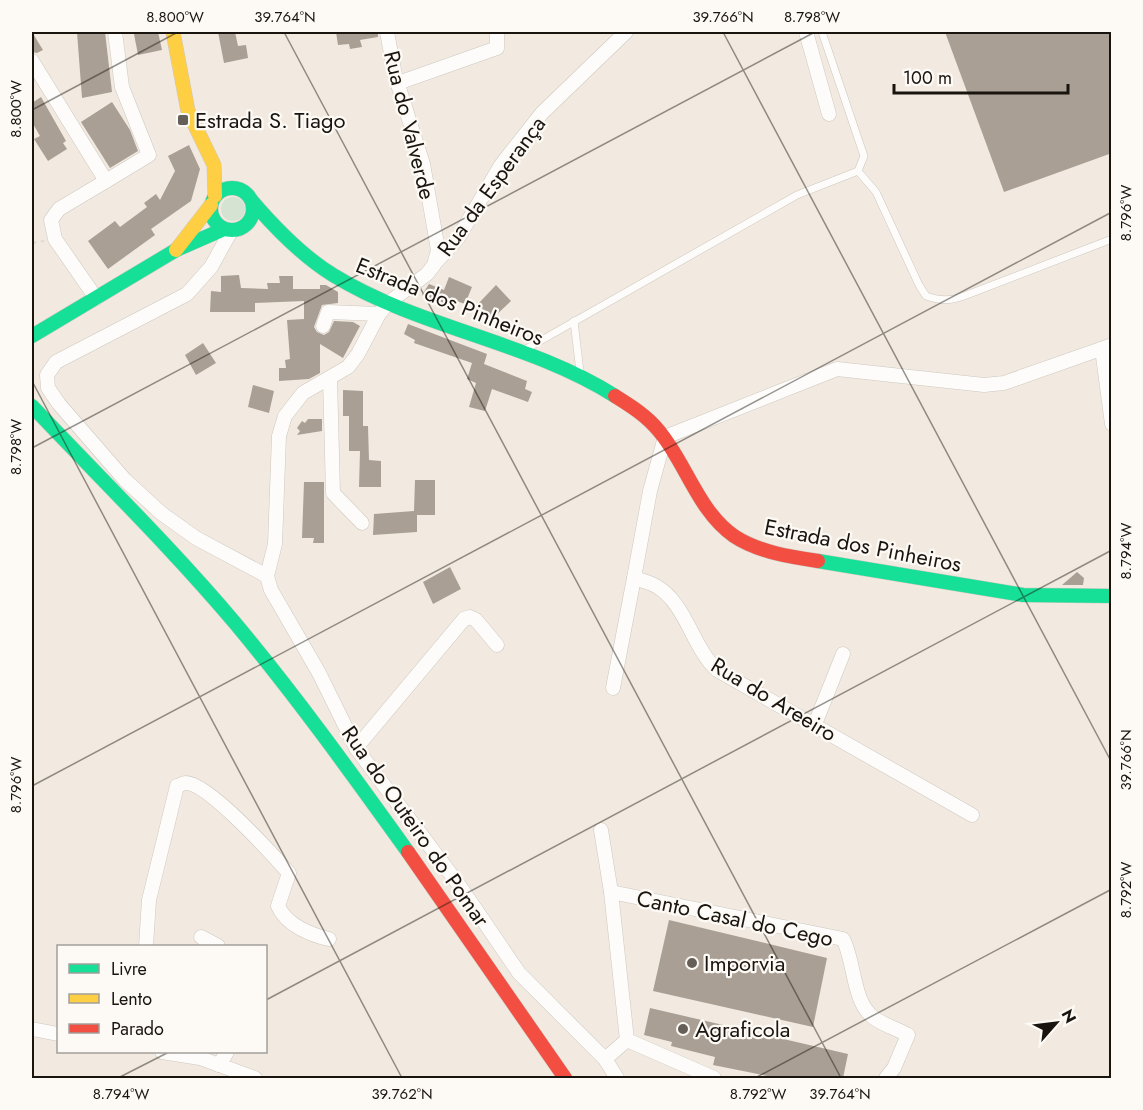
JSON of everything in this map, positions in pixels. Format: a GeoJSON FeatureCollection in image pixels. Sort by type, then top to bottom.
{"type":"FeatureCollection","features":[{"type":"Feature","properties":{"kind":"main road"},"geometry":{"type":"LineString","coordinates":[[173,32],[182,79],[190,103],[188,111],[214,165],[213,219],[231,230],[281,235]]}},
{"type":"Feature","properties":{"kind":"main road","name":"Estrada dos Pinheiros"},"geometry":{"type":"LineString","coordinates":[[190,103],[196,107],[230,172],[281,235],[332,274],[388,303],[521,352],[580,377],[626,403],[665,437],[716,516],[729,532],[750,544],[793,556],[1029,597],[1074,599],[1112,596]]}},
{"type":"Feature","properties":{"kind":"main road"},"geometry":{"type":"LineString","coordinates":[[32,336],[176,250],[250,221],[254,208],[248,196],[225,189],[213,200],[176,250]]}},
{"type":"Feature","properties":{"kind":"main road"},"geometry":{"type":"LineString","coordinates":[[32,406],[185,569],[262,656],[339,759],[564,1078]]}},
{"type":"Feature","properties":{"kind":"main road"},"geometry":{"type":"LineString","coordinates":[[32,422],[217,621],[285,704],[387,847]]}},
{"type":"Feature","properties":{"kind":"main road"},"geometry":{"type":"LineString","coordinates":[[414,886],[549,1078]]}},
{"type":"Feature","properties":{"kind":"street"},"geometry":{"type":"LineString","coordinates":[[96,298],[55,239],[51,220],[59,209],[149,155],[122,87],[115,32]]}},
{"type":"Feature","properties":{"kind":"street","name":"Rua do Valverde"},"geometry":{"type":"LineString","coordinates":[[387,32],[398,83],[423,164],[438,250],[434,265]]}},
{"type":"Feature","properties":{"kind":"street"},"geometry":{"type":"LineString","coordinates":[[398,83],[497,48],[497,32]]}},
{"type":"Feature","properties":{"kind":"street","name":"Rua da Esperança"},"geometry":{"type":"LineString","coordinates":[[434,265],[458,238],[501,165],[542,113],[626,32]]}},
{"type":"Feature","properties":{"kind":"street"},"geometry":{"type":"LineString","coordinates":[[806,32],[829,114]]}},
{"type":"Feature","properties":{"kind":"street"},"geometry":{"type":"LineString","coordinates":[[32,61],[106,181]]}},
{"type":"Feature","properties":{"kind":"street"},"geometry":{"type":"LineString","coordinates":[[231,230],[211,267],[187,294],[56,362],[48,375],[48,388],[64,410],[125,480],[161,513],[196,538],[267,576],[275,544],[281,426],[296,400],[348,367],[358,354],[379,314],[388,303],[427,274],[434,265]]}},
{"type":"Feature","properties":{"kind":"street"},"geometry":{"type":"LineString","coordinates":[[323,326],[328,312],[379,314]]}},
{"type":"Feature","properties":{"kind":"street"},"geometry":{"type":"LineString","coordinates":[[613,688],[650,491],[665,437],[837,369],[984,385],[1004,383],[1107,347],[1112,424]]}},
{"type":"Feature","properties":{"kind":"street"},"geometry":{"type":"LineString","coordinates":[[325,380],[333,493],[362,523]]}},
{"type":"Feature","properties":{"kind":"street","name":"Rua do Outeiro do Pomar"},"geometry":{"type":"LineString","coordinates":[[267,576],[271,590],[319,673],[356,748],[459,885],[519,973],[605,1059],[617,1078]]}},
{"type":"Feature","properties":{"kind":"street","name":"Rua do Areeiro"},"geometry":{"type":"LineString","coordinates":[[634,578],[657,586],[678,608],[704,658],[717,670],[972,815]]}},
{"type":"Feature","properties":{"kind":"street"},"geometry":{"type":"LineString","coordinates":[[356,748],[464,619],[470,617],[476,620],[497,645]]}},
{"type":"Feature","properties":{"kind":"street"},"geometry":{"type":"LineString","coordinates":[[815,724],[843,654]]}},
{"type":"Feature","properties":{"kind":"street"},"geometry":{"type":"LineString","coordinates":[[146,945],[149,900],[177,786],[186,783],[198,786],[214,799],[264,844],[289,873],[278,906],[281,913],[302,930],[329,939]]}},
{"type":"Feature","properties":{"kind":"street"},"geometry":{"type":"LineString","coordinates":[[601,830],[611,892],[627,1040]]}},
{"type":"Feature","properties":{"kind":"street","name":"Canto Casal do Cego"},"geometry":{"type":"LineString","coordinates":[[611,892],[843,939],[851,954],[855,986],[872,1017],[908,1035],[886,1078]]}},
{"type":"Feature","properties":{"kind":"street"},"geometry":{"type":"LineString","coordinates":[[201,937],[216,945]]}},
{"type":"Feature","properties":{"kind":"street"},"geometry":{"type":"LineString","coordinates":[[32,1029],[57,1034]]}},
{"type":"Feature","properties":{"kind":"street"},"geometry":{"type":"LineString","coordinates":[[605,1059],[627,1040]]}},
{"type":"Feature","properties":{"kind":"street"},"geometry":{"type":"LineString","coordinates":[[627,1040],[714,1078]]}},
{"type":"Feature","properties":{"kind":"street"},"geometry":{"type":"LineString","coordinates":[[168,1053],[200,1058],[253,1078]]}},
{"type":"Feature","properties":{"kind":"street"},"geometry":{"type":"LineString","coordinates":[[219,1065],[225,1053]]}},
{"type":"Feature","properties":{"kind":"lane"},"geometry":{"type":"LineString","coordinates":[[521,352],[797,195],[858,171],[864,156],[822,32]]}},
{"type":"Feature","properties":{"kind":"lane"},"geometry":{"type":"LineString","coordinates":[[858,171],[876,192],[919,285],[926,296],[937,299],[949,301],[964,296],[1112,239]]}},
{"type":"Feature","properties":{"kind":"lane"},"geometry":{"type":"LineString","coordinates":[[574,321],[580,377]]}},
{"type":"Feature","properties":{"kind":"green space"},"geometry":{"type":"Polygon","coordinates":[[[228,197],[238,197],[245,204],[245,214],[238,221],[228,221],[221,214],[221,204],[228,197]]]}},
{"type":"Feature","properties":{"kind":"building"},"geometry":{"type":"Polygon","coordinates":[[[32,32],[43,50],[37,53],[32,52],[32,32]]]}},
{"type":"Feature","properties":{"kind":"building"},"geometry":{"type":"Polygon","coordinates":[[[77,32],[105,32],[112,92],[82,98],[77,32]]]}},
{"type":"Feature","properties":{"kind":"building"},"geometry":{"type":"Polygon","coordinates":[[[158,32],[162,50],[138,55],[134,34],[158,32]]]}},
{"type":"Feature","properties":{"kind":"building"},"geometry":{"type":"Polygon","coordinates":[[[218,32],[235,32],[238,46],[246,45],[248,58],[224,63],[218,32]]]}},
{"type":"Feature","properties":{"kind":"building"},"geometry":{"type":"Polygon","coordinates":[[[336,32],[378,32],[378,37],[360,40],[362,47],[350,49],[349,44],[338,45],[336,32]]]}},
{"type":"Feature","properties":{"kind":"building"},"geometry":{"type":"Polygon","coordinates":[[[945,32],[1112,32],[1112,153],[1004,192],[945,32]]]}},
{"type":"Feature","properties":{"kind":"building"},"geometry":{"type":"Polygon","coordinates":[[[41,97],[66,141],[63,143],[67,149],[48,161],[34,139],[40,136],[32,122],[32,103],[41,97]]]}},
{"type":"Feature","properties":{"kind":"building"},"geometry":{"type":"Polygon","coordinates":[[[112,102],[130,130],[138,151],[110,168],[81,122],[112,102]]]}},
{"type":"Feature","properties":{"kind":"building"},"geometry":{"type":"Polygon","coordinates":[[[189,145],[200,169],[191,201],[151,229],[155,235],[108,269],[88,241],[115,221],[120,227],[147,207],[144,203],[156,194],[160,200],[175,171],[168,156],[189,145]]]}},
{"type":"Feature","properties":{"kind":"building"},"geometry":{"type":"Polygon","coordinates":[[[239,275],[241,288],[268,289],[267,283],[280,283],[279,276],[293,276],[293,289],[320,289],[320,285],[326,285],[338,292],[338,303],[322,305],[314,327],[317,332],[324,335],[329,332],[334,321],[353,322],[360,326],[343,358],[320,344],[320,373],[309,379],[279,381],[279,368],[286,368],[285,360],[290,359],[287,320],[304,319],[304,301],[255,303],[255,312],[210,312],[211,291],[221,292],[221,276],[239,275]]]}},
{"type":"Feature","properties":{"kind":"building"},"geometry":{"type":"Polygon","coordinates":[[[449,277],[472,287],[465,304],[448,298],[445,304],[422,295],[429,284],[444,290],[449,277]]]}},
{"type":"Feature","properties":{"kind":"building"},"geometry":{"type":"Polygon","coordinates":[[[496,285],[511,301],[492,319],[478,304],[496,285]]]}},
{"type":"Feature","properties":{"kind":"building"},"geometry":{"type":"Polygon","coordinates":[[[408,324],[487,354],[484,364],[527,381],[525,389],[532,392],[528,402],[492,389],[485,411],[469,407],[476,383],[467,379],[472,363],[414,343],[415,340],[404,334],[408,324]]]}},
{"type":"Feature","properties":{"kind":"building"},"geometry":{"type":"Polygon","coordinates":[[[203,343],[216,363],[196,375],[185,355],[203,343]]]}},
{"type":"Feature","properties":{"kind":"building"},"geometry":{"type":"Polygon","coordinates":[[[253,385],[274,391],[269,413],[248,407],[253,385]]]}},
{"type":"Feature","properties":{"kind":"building"},"geometry":{"type":"Polygon","coordinates":[[[343,390],[363,391],[363,426],[368,426],[369,460],[381,461],[381,487],[359,487],[360,451],[349,451],[349,416],[343,416],[343,390]]]}},
{"type":"Feature","properties":{"kind":"building"},"geometry":{"type":"Polygon","coordinates":[[[308,419],[322,419],[322,431],[297,435],[300,431],[297,428],[302,421],[305,423],[308,419]]]}},
{"type":"Feature","properties":{"kind":"building"},"geometry":{"type":"Polygon","coordinates":[[[415,480],[435,480],[435,515],[417,515],[417,532],[373,535],[374,514],[414,511],[415,480]]]}},
{"type":"Feature","properties":{"kind":"building"},"geometry":{"type":"Polygon","coordinates":[[[304,482],[324,482],[324,543],[313,543],[314,538],[302,538],[304,482]]]}},
{"type":"Feature","properties":{"kind":"building"},"geometry":{"type":"Polygon","coordinates":[[[450,567],[461,589],[433,604],[423,582],[450,567]]]}},
{"type":"Feature","properties":{"kind":"building"},"geometry":{"type":"Polygon","coordinates":[[[1077,572],[1084,578],[1083,585],[1062,585],[1077,572]]]}},
{"type":"Feature","properties":{"kind":"building"},"geometry":{"type":"Polygon","coordinates":[[[669,920],[827,958],[813,1027],[653,991],[669,920]]]}},
{"type":"Feature","properties":{"kind":"building"},"geometry":{"type":"Polygon","coordinates":[[[650,1008],[848,1054],[843,1078],[777,1078],[713,1065],[715,1057],[671,1046],[672,1042],[644,1035],[650,1008]]]}},
{"type":"Feature","properties":{"kind":"traffic: fast"},"geometry":{"type":"LineString","coordinates":[[232,188],[240,189],[247,194],[252,201],[253,209],[252,217],[247,224],[240,229],[232,230],[224,229],[217,224],[212,217],[211,209],[212,201],[217,194],[224,189],[232,188]]}},
{"type":"Feature","properties":{"kind":"traffic: fast"},"geometry":{"type":"LineString","coordinates":[[252,201],[300,251],[333,275],[402,309],[547,361],[615,396]]}},
{"type":"Feature","properties":{"kind":"traffic: fast"},"geometry":{"type":"LineString","coordinates":[[32,336],[176,250],[224,229]]}},
{"type":"Feature","properties":{"kind":"traffic: fast"},"geometry":{"type":"LineString","coordinates":[[32,406],[161,540],[235,623],[302,707],[408,852]]}},
{"type":"Feature","properties":{"kind":"traffic: fast"},"geometry":{"type":"LineString","coordinates":[[818,561],[1023,595],[1112,596]]}},
{"type":"Feature","properties":{"kind":"traffic: slow"},"geometry":{"type":"LineString","coordinates":[[173,32],[188,111],[214,165],[215,196]]}},
{"type":"Feature","properties":{"kind":"traffic: slow"},"geometry":{"type":"LineString","coordinates":[[176,250],[211,205]]}},
{"type":"Feature","properties":{"kind":"traffic: jam"},"geometry":{"type":"LineString","coordinates":[[615,396],[644,416],[659,431],[711,514],[734,536],[764,550],[818,561]]}},
{"type":"Feature","properties":{"kind":"traffic: jam"},"geometry":{"type":"LineString","coordinates":[[408,852],[565,1078]]}},
{"type":"Feature","properties":{"kind":"place","name":"Estrada S. Tiago"},"geometry":{"type":"Point","coordinates":[183,120]}},
{"type":"Feature","properties":{"kind":"place","name":"Imporvia"},"geometry":{"type":"Point","coordinates":[692,963]}},
{"type":"Feature","properties":{"kind":"place","name":"Agraficola"},"geometry":{"type":"Point","coordinates":[683,1029]}}]}
